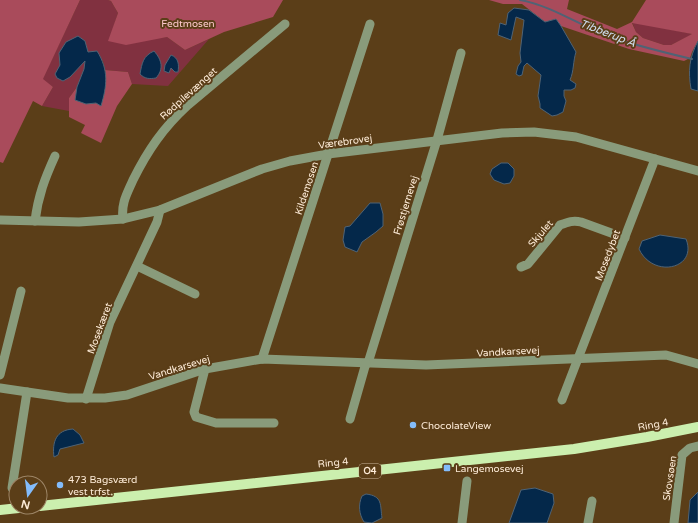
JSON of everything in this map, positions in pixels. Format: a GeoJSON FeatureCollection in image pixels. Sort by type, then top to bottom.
{"type":"FeatureCollection","features":[{"type":"Feature","properties":{"kind":"main road","name":"Ring 4"},"geometry":{"type":"LineString","coordinates":[[48,505],[574,449],[698,427]]}},
{"type":"Feature","properties":{"kind":"street","name":"Rødpilevænget"},"geometry":{"type":"LineString","coordinates":[[123,219],[122,208],[125,197],[143,160],[158,137],[173,119],[188,105],[285,24]]}},
{"type":"Feature","properties":{"kind":"street","name":"Kildemosen"},"geometry":{"type":"LineString","coordinates":[[262,359],[370,24]]}},
{"type":"Feature","properties":{"kind":"street","name":"Frøstjernevej"},"geometry":{"type":"LineString","coordinates":[[367,363],[437,140],[461,53]]}},
{"type":"Feature","properties":{"kind":"street","name":"Værebrovej"},"geometry":{"type":"LineString","coordinates":[[0,220],[79,222],[123,219],[160,210],[262,169],[290,161],[328,154],[514,132],[559,134],[594,141],[698,171]]}},
{"type":"Feature","properties":{"kind":"street"},"geometry":{"type":"LineString","coordinates":[[35,221],[38,200],[42,187],[55,156]]}},
{"type":"Feature","properties":{"kind":"street","name":"Mosedybet"},"geometry":{"type":"LineString","coordinates":[[578,358],[655,159]]}},
{"type":"Feature","properties":{"kind":"street","name":"Mosekæret"},"geometry":{"type":"LineString","coordinates":[[86,399],[110,322],[157,222],[160,210]]}},
{"type":"Feature","properties":{"kind":"street","name":"Skjulet"},"geometry":{"type":"LineString","coordinates":[[521,267],[528,264],[560,225],[568,222],[581,222],[625,238]]}},
{"type":"Feature","properties":{"kind":"street"},"geometry":{"type":"LineString","coordinates":[[136,266],[195,294]]}},
{"type":"Feature","properties":{"kind":"street"},"geometry":{"type":"LineString","coordinates":[[0,375],[21,291]]}},
{"type":"Feature","properties":{"kind":"street","name":"Vandkarsevej"},"geometry":{"type":"LineString","coordinates":[[0,388],[68,398],[86,399],[127,395],[205,369],[262,359],[426,365],[666,355],[698,364]]}},
{"type":"Feature","properties":{"kind":"street"},"geometry":{"type":"LineString","coordinates":[[562,400],[578,358]]}},
{"type":"Feature","properties":{"kind":"street"},"geometry":{"type":"LineString","coordinates":[[350,419],[367,363]]}},
{"type":"Feature","properties":{"kind":"street"},"geometry":{"type":"LineString","coordinates":[[205,369],[194,412],[196,417],[216,423],[274,423]]}},
{"type":"Feature","properties":{"kind":"street"},"geometry":{"type":"LineString","coordinates":[[14,475],[27,392]]}},
{"type":"Feature","properties":{"kind":"street","name":"Skovsøen"},"geometry":{"type":"LineString","coordinates":[[674,523],[682,455],[690,448],[698,446]]}},
{"type":"Feature","properties":{"kind":"street"},"geometry":{"type":"LineString","coordinates":[[462,523],[467,481]]}},
{"type":"Feature","properties":{"kind":"street"},"geometry":{"type":"LineString","coordinates":[[588,523],[592,501]]}},
{"type":"Feature","properties":{"kind":"shaded area"},"geometry":{"type":"Polygon","coordinates":[[[80,0],[111,1],[118,13],[109,41],[167,37],[185,50],[209,39],[168,86],[132,84],[128,72],[105,70],[103,61],[88,52],[85,41],[66,42],[59,60],[62,68],[70,77],[85,60],[84,69],[77,87],[69,98],[69,111],[42,106],[53,87],[42,80],[80,0]]]}},
{"type":"Feature","properties":{"kind":"shaded area"},"geometry":{"type":"Polygon","coordinates":[[[632,22],[693,34],[671,45],[664,45],[643,38],[636,32],[632,22]]]}},
{"type":"Feature","properties":{"kind":"green space"},"geometry":{"type":"Polygon","coordinates":[[[0,0],[80,0],[43,79],[53,87],[42,106],[33,101],[3,163],[0,162],[0,0]]]}},
{"type":"Feature","properties":{"kind":"green space","name":"Fedtmosen"},"geometry":{"type":"Polygon","coordinates":[[[108,0],[283,0],[273,17],[224,32],[185,50],[167,37],[126,45],[108,41],[118,13],[111,1],[108,0]]]}},
{"type":"Feature","properties":{"kind":"green space"},"geometry":{"type":"Polygon","coordinates":[[[489,0],[569,0],[567,9],[617,29],[632,22],[646,0],[698,0],[698,41],[690,58],[684,61],[629,49],[561,26],[556,19],[545,22],[522,4],[503,4],[489,0]],[[632,23],[636,32],[643,38],[664,45],[671,45],[692,34],[632,23]]]}},
{"type":"Feature","properties":{"kind":"green space"},"geometry":{"type":"Polygon","coordinates":[[[105,70],[128,72],[132,84],[117,106],[101,143],[81,133],[85,125],[69,117],[69,98],[77,87],[76,100],[86,104],[96,103],[106,78],[105,70]]]}},
{"type":"Feature","properties":{"kind":"water"},"geometry":{"type":"Polygon","coordinates":[[[514,8],[529,10],[545,22],[556,19],[576,52],[570,80],[576,84],[575,88],[571,90],[564,90],[566,101],[563,112],[557,115],[552,116],[540,108],[538,96],[541,75],[527,63],[524,66],[522,75],[519,76],[516,74],[518,66],[521,62],[520,53],[524,20],[516,17],[511,40],[498,35],[500,23],[506,25],[508,13],[514,8]]]}},
{"type":"Feature","properties":{"kind":"water"},"geometry":{"type":"Polygon","coordinates":[[[78,36],[85,41],[88,52],[97,51],[104,65],[106,85],[101,106],[96,103],[86,104],[75,100],[77,87],[84,69],[85,61],[70,77],[63,81],[57,78],[55,74],[60,65],[59,53],[66,42],[78,36]]]}},
{"type":"Feature","properties":{"kind":"water"},"geometry":{"type":"Polygon","coordinates":[[[698,41],[698,91],[691,89],[690,70],[691,59],[698,41]]]}},
{"type":"Feature","properties":{"kind":"water"},"geometry":{"type":"Polygon","coordinates":[[[154,51],[159,58],[161,68],[159,75],[156,78],[147,78],[140,74],[141,66],[147,55],[154,51]]]}},
{"type":"Feature","properties":{"kind":"water"},"geometry":{"type":"Polygon","coordinates":[[[171,55],[177,60],[178,72],[175,72],[171,68],[169,73],[164,71],[165,65],[171,55]]]}},
{"type":"Feature","properties":{"kind":"water"},"geometry":{"type":"Polygon","coordinates":[[[501,163],[508,163],[514,169],[514,176],[510,183],[504,184],[494,180],[490,174],[492,169],[501,163]]]}},
{"type":"Feature","properties":{"kind":"water"},"geometry":{"type":"Polygon","coordinates":[[[370,203],[380,203],[383,214],[383,226],[362,242],[357,252],[345,247],[343,240],[345,227],[350,226],[370,203]]]}},
{"type":"Feature","properties":{"kind":"water"},"geometry":{"type":"Polygon","coordinates":[[[660,235],[686,239],[688,249],[686,257],[680,263],[663,267],[654,264],[646,258],[639,249],[642,241],[660,235]]]}},
{"type":"Feature","properties":{"kind":"water"},"geometry":{"type":"Polygon","coordinates":[[[73,429],[80,435],[84,443],[60,449],[58,455],[54,457],[56,438],[59,434],[73,429]]]}},
{"type":"Feature","properties":{"kind":"water"},"geometry":{"type":"Polygon","coordinates":[[[535,488],[553,494],[554,503],[547,523],[509,523],[521,490],[535,488]]]}},
{"type":"Feature","properties":{"kind":"water"},"geometry":{"type":"Polygon","coordinates":[[[698,492],[698,523],[688,523],[690,500],[698,492]]]}},
{"type":"Feature","properties":{"kind":"water"},"geometry":{"type":"Polygon","coordinates":[[[366,494],[378,499],[381,505],[382,518],[372,523],[364,522],[360,513],[361,499],[362,496],[366,494]]]}},
{"type":"Feature","properties":{"kind":"waterway","name":"Tibberup Å"},"geometry":{"type":"LineString","coordinates":[[520,0],[531,2],[552,10],[593,30],[614,38],[692,59]]}},
{"type":"Feature","properties":{"kind":"place","name":"ChocolateView"},"geometry":{"type":"Point","coordinates":[413,425]}},
{"type":"Feature","properties":{"kind":"place","name":"Langemosevej"},"geometry":{"type":"Point","coordinates":[447,468]}},
{"type":"Feature","properties":{"kind":"place","name":"473 Bagsværd vest trfst."},"geometry":{"type":"Point","coordinates":[60,485]}}]}
